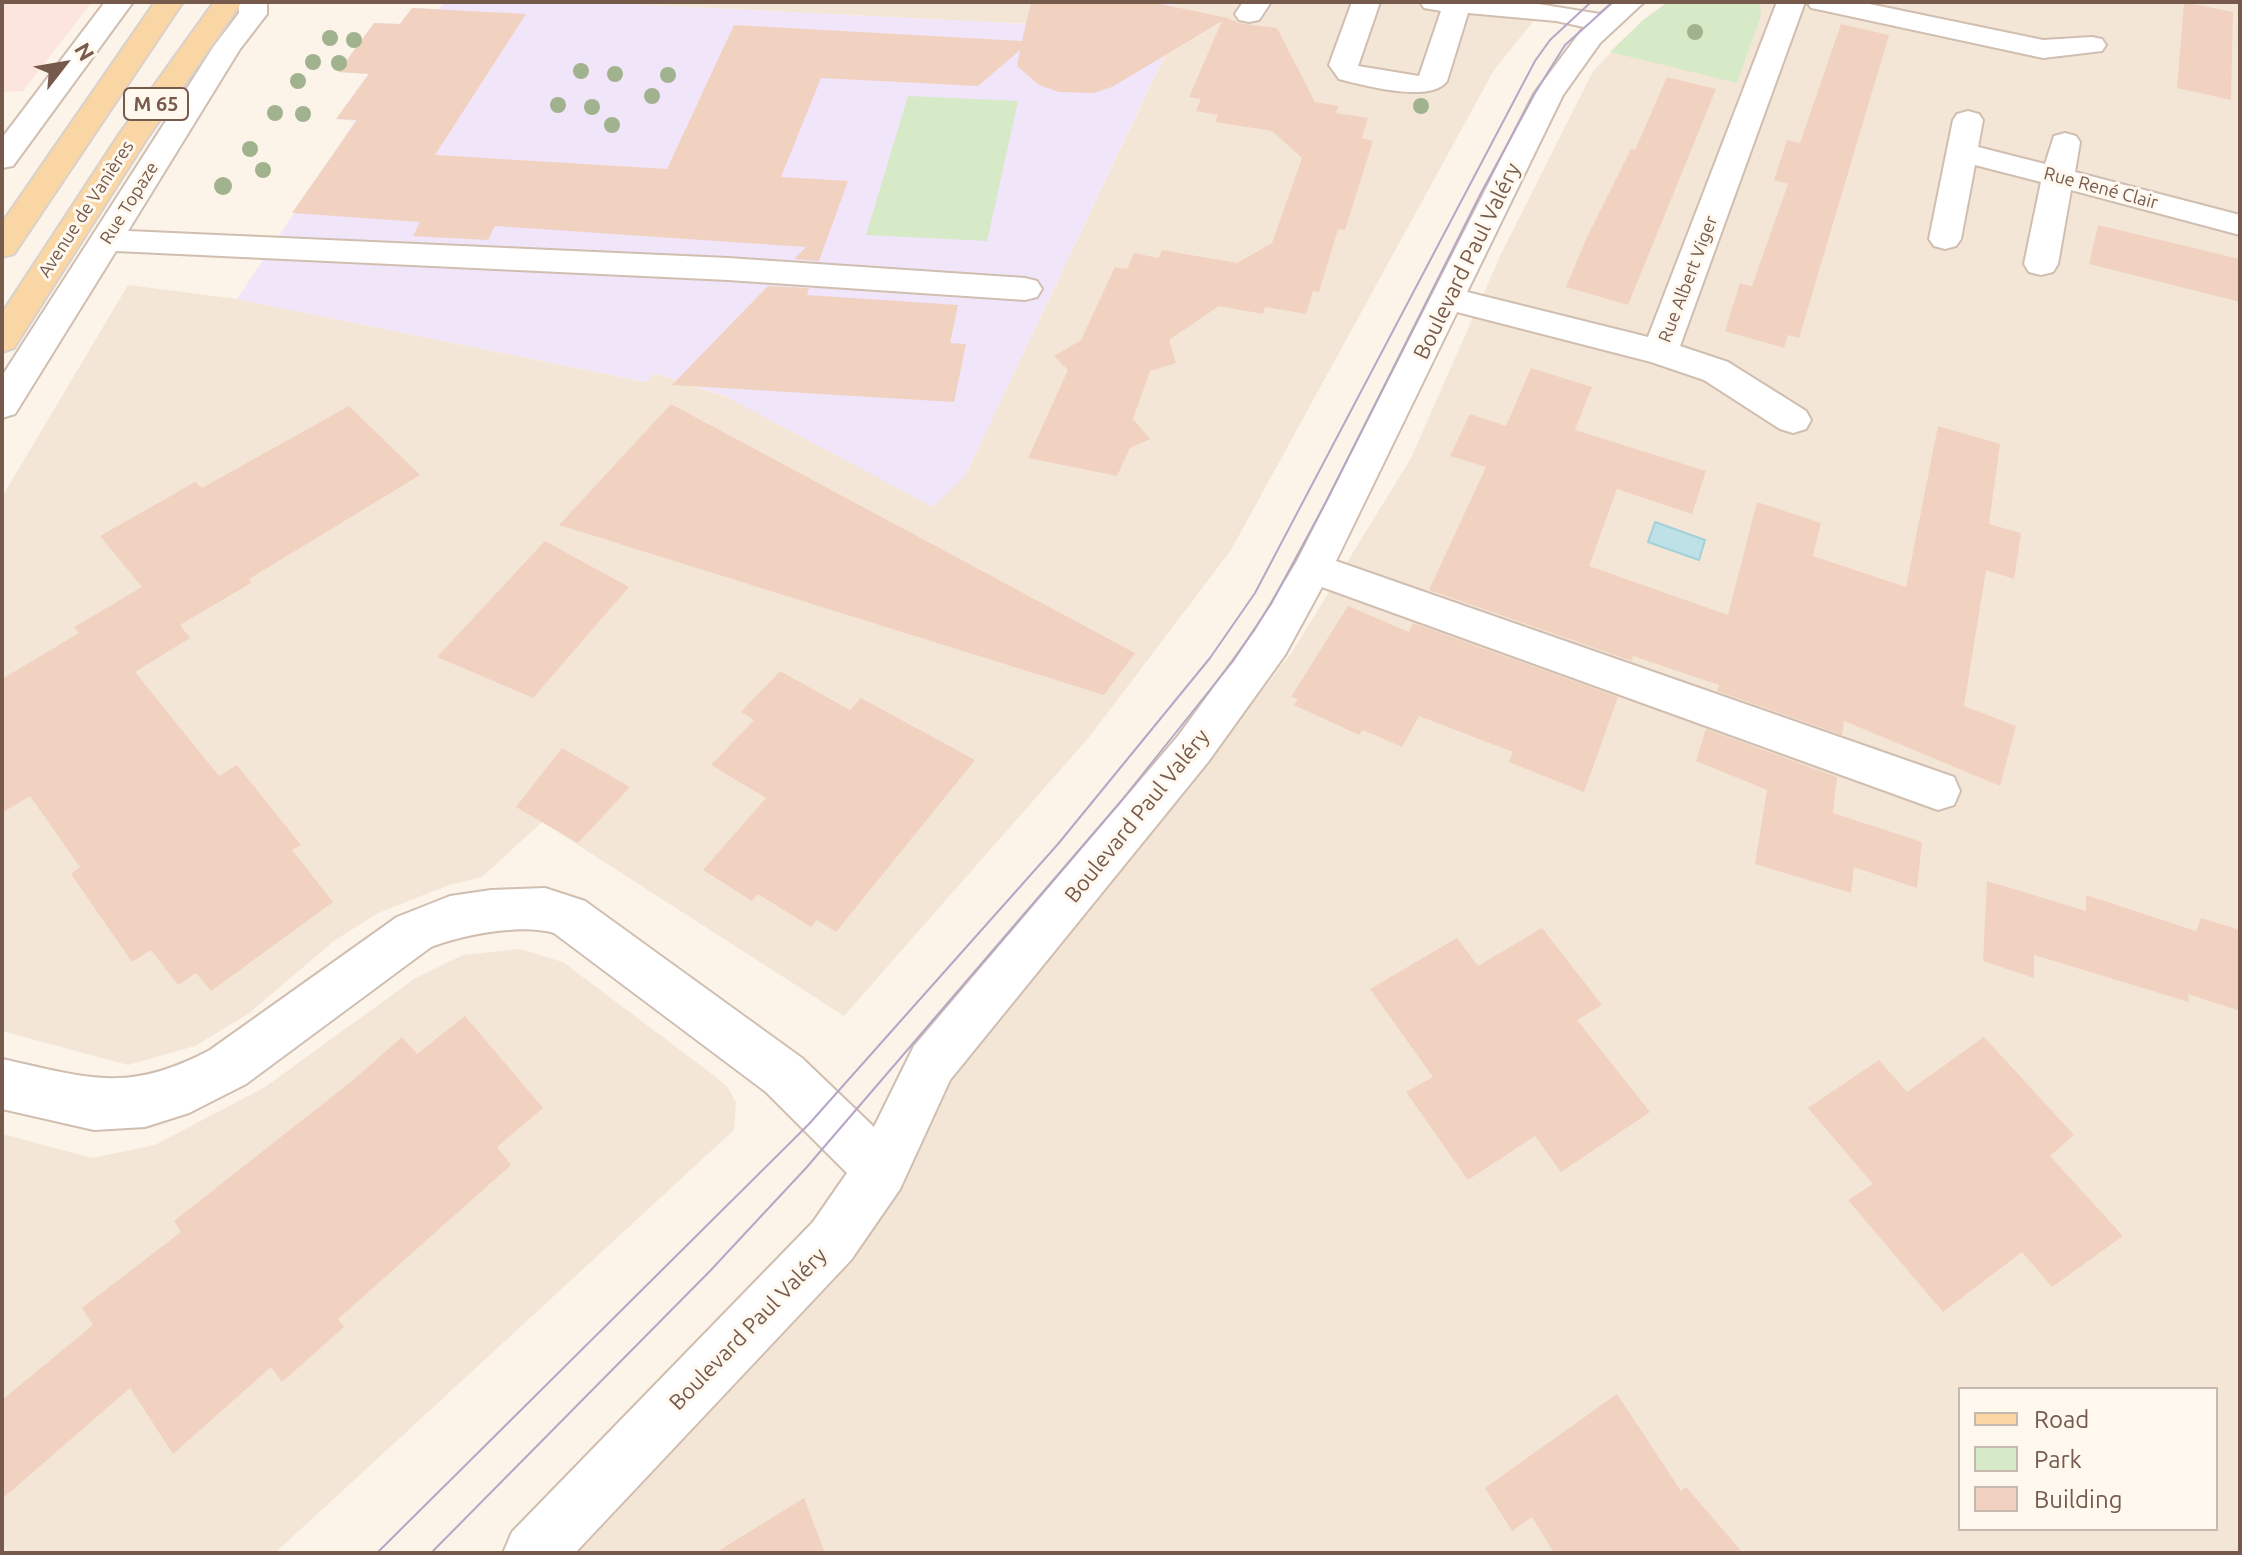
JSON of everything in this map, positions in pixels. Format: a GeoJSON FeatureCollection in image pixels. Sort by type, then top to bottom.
{"type":"FeatureCollection","features":[{"type":"Feature","properties":{"kind":"main road","name":"M 65"},"geometry":{"type":"LineString","coordinates":[[2,247],[169,2]]}},
{"type":"Feature","properties":{"kind":"main road","name":"Avenue de Vanières"},"geometry":{"type":"LineString","coordinates":[[2,340],[133,136],[228,2]]}},
{"type":"Feature","properties":{"kind":"street"},"geometry":{"type":"LineString","coordinates":[[2,159],[119,2]]}},
{"type":"Feature","properties":{"kind":"street","name":"Rue Topaze"},"geometry":{"type":"LineString","coordinates":[[2,405],[228,46],[253,14],[253,2]]}},
{"type":"Feature","properties":{"kind":"street"},"geometry":{"type":"LineString","coordinates":[[1366,2],[1343,65],[1349,73],[1424,85],[1432,81],[1445,3],[1556,13],[1617,13]]}},
{"type":"Feature","properties":{"kind":"street","name":"Rue Albert Viger"},"geometry":{"type":"LineString","coordinates":[[1449,299],[1660,352],[1791,2]]}},
{"type":"Feature","properties":{"kind":"street"},"geometry":{"type":"LineString","coordinates":[[1821,2],[1921,12],[2043,49],[2092,45]]}},
{"type":"Feature","properties":{"kind":"street","name":"Boulevard Paul Valéry"},"geometry":{"type":"LineString","coordinates":[[533,1553],[832,1241],[881,1170],[932,1063],[1193,749],[1270,643],[1313,568],[1549,94],[1573,57],[1617,13]]}},
{"type":"Feature","properties":{"kind":"street"},"geometry":{"type":"LineString","coordinates":[[1945,239],[1968,120]]}},
{"type":"Feature","properties":{"kind":"street"},"geometry":{"type":"LineString","coordinates":[[2041,264],[2065,142]]}},
{"type":"Feature","properties":{"kind":"street","name":"Rue René Clair"},"geometry":{"type":"LineString","coordinates":[[1962,152],[2240,225]]}},
{"type":"Feature","properties":{"kind":"street"},"geometry":{"type":"LineString","coordinates":[[105,240],[728,269],[1025,289]]}},
{"type":"Feature","properties":{"kind":"street"},"geometry":{"type":"LineString","coordinates":[[1660,352],[1733,380],[1793,420]]}},
{"type":"Feature","properties":{"kind":"street"},"geometry":{"type":"LineString","coordinates":[[1313,568],[1938,791]]}},
{"type":"Feature","properties":{"kind":"street"},"geometry":{"type":"LineString","coordinates":[[2,1084],[94,1105],[145,1102],[189,1088],[228,1067],[414,932],[450,918],[545,909],[568,916],[784,1075],[881,1170]]}},
{"type":"Feature","properties":{"kind":"shaded area"},"geometry":{"type":"Polygon","coordinates":[[[2,2],[92,2],[23,91],[2,92],[2,2]]]}},
{"type":"Feature","properties":{"kind":"shaded area"},"geometry":{"type":"Polygon","coordinates":[[[444,2],[590,2],[1027,24],[1031,2],[1164,2],[1173,4],[1170,11],[1184,14],[965,476],[933,507],[725,396],[655,373],[646,382],[237,299],[355,121],[336,119],[368,74],[338,72],[374,23],[400,24],[412,8],[439,9],[444,2]]]}},
{"type":"Feature","properties":{"kind":"shaded area"},"geometry":{"type":"Polygon","coordinates":[[[590,2],[1031,2],[1027,24],[590,2]]]}},
{"type":"Feature","properties":{"kind":"shaded area"},"geometry":{"type":"Polygon","coordinates":[[[1164,2],[1549,2],[1494,70],[1231,550],[1090,736],[844,1016],[542,822],[482,877],[449,885],[378,913],[334,941],[248,1014],[195,1046],[128,1065],[2,1031],[2,497],[128,285],[237,299],[645,382],[654,373],[965,476],[1184,15],[1170,11],[1173,4],[1164,2]]]}},
{"type":"Feature","properties":{"kind":"shaded area"},"geometry":{"type":"Polygon","coordinates":[[[1668,2],[2240,2],[2240,1553],[563,1553],[1146,840],[1292,652],[1411,458],[1501,254],[1593,71],[1643,20],[1668,2]]]}},
{"type":"Feature","properties":{"kind":"shaded area"},"geometry":{"type":"Polygon","coordinates":[[[520,949],[563,962],[716,1077],[728,1088],[736,1102],[734,1130],[275,1553],[2,1553],[2,1134],[92,1158],[155,1145],[265,1087],[414,979],[463,955],[520,949]]]}},
{"type":"Feature","properties":{"kind":"green space"},"geometry":{"type":"Polygon","coordinates":[[[1668,2],[1760,2],[1761,15],[1737,83],[1610,52],[1643,20],[1668,2]]]}},
{"type":"Feature","properties":{"kind":"green space"},"geometry":{"type":"Polygon","coordinates":[[[908,96],[1018,101],[987,241],[866,235],[908,96]]]}},
{"type":"Feature","properties":{"kind":"water"},"geometry":{"type":"Polygon","coordinates":[[[1655,522],[1705,540],[1699,560],[1648,542],[1655,522]]]}},
{"type":"Feature","properties":{"kind":"building"},"geometry":{"type":"Polygon","coordinates":[[[1031,2],[1151,2],[1228,18],[1238,23],[1277,28],[1315,102],[1339,106],[1336,113],[1368,118],[1362,138],[1373,141],[1345,230],[1338,229],[1319,292],[1313,291],[1306,314],[1265,307],[1263,314],[1219,306],[1169,340],[1176,363],[1150,371],[1133,419],[1150,439],[1130,448],[1117,476],[1028,458],[1068,370],[1054,356],[1081,340],[1115,267],[1127,269],[1134,253],[1158,258],[1162,250],[1237,263],[1272,243],[1302,158],[1272,131],[1215,122],[1218,115],[1196,111],[1201,99],[1189,97],[1222,21],[1112,87],[1094,93],[1059,92],[1039,85],[1017,66],[1020,50],[978,86],[821,78],[781,177],[848,181],[819,261],[794,259],[806,247],[495,226],[488,240],[413,236],[420,222],[292,213],[357,120],[336,119],[369,74],[338,72],[374,23],[400,24],[412,8],[526,14],[435,155],[667,169],[734,25],[1022,41],[1031,2]]]}},
{"type":"Feature","properties":{"kind":"building"},"geometry":{"type":"Polygon","coordinates":[[[2184,2],[2233,12],[2231,100],[2177,88],[2184,2]]]}},
{"type":"Feature","properties":{"kind":"building"},"geometry":{"type":"Polygon","coordinates":[[[1841,24],[1889,35],[1799,338],[1788,335],[1784,348],[1725,331],[1740,283],[1752,286],[1788,184],[1774,180],[1787,140],[1800,143],[1841,24]]]}},
{"type":"Feature","properties":{"kind":"building"},"geometry":{"type":"Polygon","coordinates":[[[1667,77],[1716,89],[1628,305],[1566,287],[1631,149],[1635,150],[1667,77]]]}},
{"type":"Feature","properties":{"kind":"building"},"geometry":{"type":"Polygon","coordinates":[[[2098,225],[2240,259],[2240,302],[2089,264],[2098,225]]]}},
{"type":"Feature","properties":{"kind":"building"},"geometry":{"type":"Polygon","coordinates":[[[768,286],[809,288],[807,295],[958,305],[950,343],[966,344],[954,402],[672,385],[768,286]]]}},
{"type":"Feature","properties":{"kind":"building"},"geometry":{"type":"Polygon","coordinates":[[[1531,368],[1592,387],[1575,430],[1706,471],[1692,514],[1617,489],[1589,566],[1728,615],[1757,502],[1821,523],[1813,556],[1906,587],[1938,426],[2000,444],[1989,524],[2021,533],[2014,579],[1986,570],[1964,706],[2016,726],[2000,786],[1844,721],[1842,735],[1717,691],[1719,685],[1633,656],[1632,661],[1429,590],[1486,467],[1450,456],[1470,414],[1506,426],[1531,368]]]}},
{"type":"Feature","properties":{"kind":"building"},"geometry":{"type":"Polygon","coordinates":[[[671,404],[1135,653],[1104,695],[559,525],[671,404]]]}},
{"type":"Feature","properties":{"kind":"building"},"geometry":{"type":"Polygon","coordinates":[[[349,406],[420,475],[249,579],[251,583],[180,625],[190,638],[135,672],[219,776],[237,765],[301,845],[292,850],[333,902],[211,991],[196,973],[178,985],[151,950],[132,962],[71,874],[80,867],[30,796],[2,813],[2,679],[79,633],[74,627],[142,587],[100,536],[195,482],[202,488],[349,406]]]}},
{"type":"Feature","properties":{"kind":"building"},"geometry":{"type":"Polygon","coordinates":[[[545,541],[629,587],[533,698],[437,657],[545,541]]]}},
{"type":"Feature","properties":{"kind":"building"},"geometry":{"type":"Polygon","coordinates":[[[1348,606],[1409,632],[1413,623],[1618,697],[1584,792],[1509,762],[1513,752],[1419,716],[1402,747],[1363,730],[1359,735],[1294,705],[1298,699],[1291,697],[1348,606]]]}},
{"type":"Feature","properties":{"kind":"building"},"geometry":{"type":"Polygon","coordinates":[[[780,671],[850,710],[861,698],[975,760],[836,932],[817,920],[811,927],[758,894],[752,901],[703,870],[766,798],[711,765],[754,720],[741,712],[780,671]]]}},
{"type":"Feature","properties":{"kind":"building"},"geometry":{"type":"Polygon","coordinates":[[[1706,729],[1837,777],[1833,813],[1922,842],[1917,888],[1854,867],[1851,893],[1755,864],[1767,790],[1696,761],[1706,729]]]}},
{"type":"Feature","properties":{"kind":"building"},"geometry":{"type":"Polygon","coordinates":[[[562,748],[630,787],[578,843],[516,807],[562,748]]]}},
{"type":"Feature","properties":{"kind":"building"},"geometry":{"type":"Polygon","coordinates":[[[1987,881],[2086,911],[2086,895],[2196,931],[2201,918],[2240,930],[2240,1011],[2188,994],[2189,1002],[2034,955],[2034,978],[1983,961],[1987,881]]]}},
{"type":"Feature","properties":{"kind":"building"},"geometry":{"type":"Polygon","coordinates":[[[1542,928],[1602,1005],[1577,1020],[1650,1112],[1561,1172],[1535,1136],[1468,1180],[1406,1092],[1433,1077],[1370,989],[1457,938],[1478,966],[1542,928]]]}},
{"type":"Feature","properties":{"kind":"building"},"geometry":{"type":"Polygon","coordinates":[[[465,1016],[543,1108],[497,1147],[511,1165],[338,1319],[344,1327],[282,1382],[271,1367],[173,1454],[130,1388],[2,1499],[2,1400],[93,1325],[82,1308],[181,1232],[174,1221],[352,1081],[402,1037],[417,1054],[465,1016]]]}},
{"type":"Feature","properties":{"kind":"building"},"geometry":{"type":"Polygon","coordinates":[[[1984,1037],[2074,1135],[2050,1156],[2123,1236],[2052,1287],[2022,1252],[1943,1312],[1848,1200],[1873,1184],[1808,1108],[1879,1060],[1907,1092],[1984,1037]]]}},
{"type":"Feature","properties":{"kind":"building"},"geometry":{"type":"Polygon","coordinates":[[[1617,1394],[1681,1491],[1686,1487],[1743,1553],[1554,1553],[1532,1517],[1512,1531],[1485,1488],[1617,1394]]]}},
{"type":"Feature","properties":{"kind":"building"},"geometry":{"type":"Polygon","coordinates":[[[804,1498],[825,1553],[715,1553],[804,1498]]]}},
{"type":"Feature","properties":{"kind":"tram line"},"geometry":{"type":"LineString","coordinates":[[377,1553],[809,1124],[1058,844],[1210,658],[1255,593],[1535,61],[1550,40],[1591,2]]}},
{"type":"Feature","properties":{"kind":"tram line"},"geometry":{"type":"LineString","coordinates":[[431,1553],[710,1271],[806,1168],[1122,800],[1233,661],[1271,604],[1326,502],[1481,193],[1535,93],[1565,45],[1613,2]]}}]}
